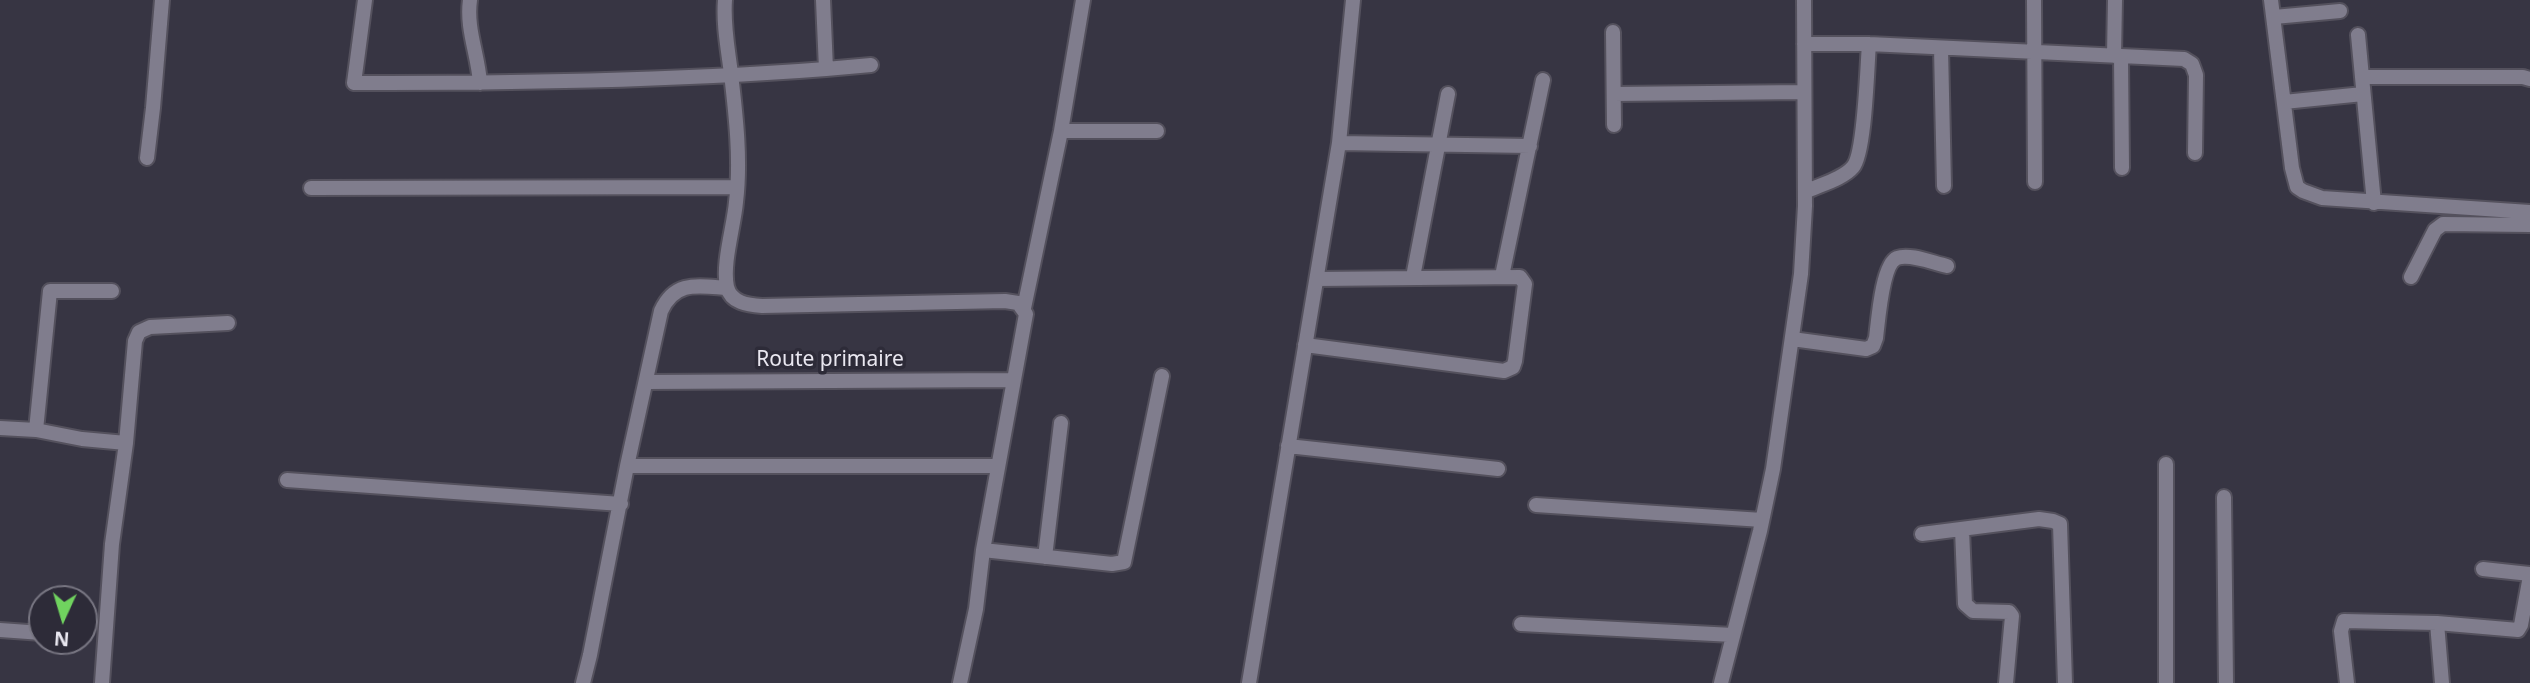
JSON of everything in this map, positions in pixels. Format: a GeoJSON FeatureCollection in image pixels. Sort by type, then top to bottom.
{"type":"FeatureCollection","features":[{"type":"Feature","properties":{"kind":"street"},"geometry":{"type":"LineString","coordinates":[[147,158],[162,0]]}},
{"type":"Feature","properties":{"kind":"street"},"geometry":{"type":"LineString","coordinates":[[366,0],[354,83],[480,83],[731,76],[871,65]]}},
{"type":"Feature","properties":{"kind":"street"},"geometry":{"type":"LineString","coordinates":[[471,0],[468,18],[480,83]]}},
{"type":"Feature","properties":{"kind":"street"},"geometry":{"type":"LineString","coordinates":[[724,0],[736,120],[737,187],[727,272],[727,288],[732,296],[745,305],[762,306],[1005,301],[1018,303],[1024,309]]}},
{"type":"Feature","properties":{"kind":"street"},"geometry":{"type":"LineString","coordinates":[[823,0],[826,69]]}},
{"type":"Feature","properties":{"kind":"street"},"geometry":{"type":"LineString","coordinates":[[960,683],[976,609],[983,550],[1026,322],[1024,309],[1061,131],[1083,0]]}},
{"type":"Feature","properties":{"kind":"street"},"geometry":{"type":"LineString","coordinates":[[1249,683],[1339,143],[1353,0]]}},
{"type":"Feature","properties":{"kind":"street"},"geometry":{"type":"LineString","coordinates":[[1721,683],[1773,470],[1801,274],[1805,191],[1804,0]]}},
{"type":"Feature","properties":{"kind":"street"},"geometry":{"type":"LineString","coordinates":[[2034,0],[2035,182]]}},
{"type":"Feature","properties":{"kind":"street"},"geometry":{"type":"LineString","coordinates":[[2115,0],[2122,168]]}},
{"type":"Feature","properties":{"kind":"street"},"geometry":{"type":"LineString","coordinates":[[2271,0],[2292,168],[2297,187],[2322,198],[2530,212]]}},
{"type":"Feature","properties":{"kind":"street"},"geometry":{"type":"LineString","coordinates":[[2274,17],[2340,10]]}},
{"type":"Feature","properties":{"kind":"street"},"geometry":{"type":"LineString","coordinates":[[1613,32],[1614,125]]}},
{"type":"Feature","properties":{"kind":"street"},"geometry":{"type":"LineString","coordinates":[[2358,35],[2374,203]]}},
{"type":"Feature","properties":{"kind":"street"},"geometry":{"type":"LineString","coordinates":[[1804,44],[1870,44],[2184,59],[2192,64],[2196,75],[2195,153]]}},
{"type":"Feature","properties":{"kind":"street"},"geometry":{"type":"LineString","coordinates":[[1805,191],[1843,174],[1855,163],[1870,44]]}},
{"type":"Feature","properties":{"kind":"street"},"geometry":{"type":"LineString","coordinates":[[1941,48],[1944,186]]}},
{"type":"Feature","properties":{"kind":"street"},"geometry":{"type":"LineString","coordinates":[[2361,77],[2530,79]]}},
{"type":"Feature","properties":{"kind":"street"},"geometry":{"type":"LineString","coordinates":[[1502,276],[1543,80]]}},
{"type":"Feature","properties":{"kind":"street"},"geometry":{"type":"LineString","coordinates":[[1614,94],[1804,92]]}},
{"type":"Feature","properties":{"kind":"street"},"geometry":{"type":"LineString","coordinates":[[1413,277],[1448,94]]}},
{"type":"Feature","properties":{"kind":"street"},"geometry":{"type":"LineString","coordinates":[[2284,102],[2363,94]]}},
{"type":"Feature","properties":{"kind":"street"},"geometry":{"type":"LineString","coordinates":[[1061,131],[1157,131]]}},
{"type":"Feature","properties":{"kind":"street"},"geometry":{"type":"LineString","coordinates":[[1339,143],[1530,146]]}},
{"type":"Feature","properties":{"kind":"street"},"geometry":{"type":"LineString","coordinates":[[311,188],[737,187]]}},
{"type":"Feature","properties":{"kind":"street"},"geometry":{"type":"LineString","coordinates":[[2410,277],[2435,230],[2443,224],[2530,225]]}},
{"type":"Feature","properties":{"kind":"street"},"geometry":{"type":"LineString","coordinates":[[1792,339],[1866,349],[1873,346],[1884,279],[1892,262],[1896,258],[1909,257],[1947,266]]}},
{"type":"Feature","properties":{"kind":"street"},"geometry":{"type":"LineString","coordinates":[[1305,345],[1509,370],[1515,361],[1525,284],[1520,277],[1317,279]]}},
{"type":"Feature","properties":{"kind":"street"},"geometry":{"type":"LineString","coordinates":[[583,683],[661,312],[669,297],[679,289],[701,286],[727,288]]}},
{"type":"Feature","properties":{"kind":"street"},"geometry":{"type":"LineString","coordinates":[[36,430],[50,291],[112,291]]}},
{"type":"Feature","properties":{"kind":"street"},"geometry":{"type":"LineString","coordinates":[[102,683],[112,544],[126,443],[135,341],[139,332],[150,327],[228,323]]}},
{"type":"Feature","properties":{"kind":"street"},"geometry":{"type":"LineString","coordinates":[[983,550],[1112,564],[1124,562],[1162,376]]}},
{"type":"Feature","properties":{"kind":"street","name":"Route primaire"},"geometry":{"type":"LineString","coordinates":[[646,382],[1014,380]]}},
{"type":"Feature","properties":{"kind":"street"},"geometry":{"type":"LineString","coordinates":[[1045,557],[1061,423]]}},
{"type":"Feature","properties":{"kind":"street"},"geometry":{"type":"LineString","coordinates":[[0,428],[36,430],[82,439],[126,443]]}},
{"type":"Feature","properties":{"kind":"street"},"geometry":{"type":"LineString","coordinates":[[1288,446],[1499,469]]}},
{"type":"Feature","properties":{"kind":"street"},"geometry":{"type":"LineString","coordinates":[[2166,464],[2166,683]]}},
{"type":"Feature","properties":{"kind":"street"},"geometry":{"type":"LineString","coordinates":[[627,466],[998,466]]}},
{"type":"Feature","properties":{"kind":"street"},"geometry":{"type":"LineString","coordinates":[[287,480],[621,504]]}},
{"type":"Feature","properties":{"kind":"street"},"geometry":{"type":"LineString","coordinates":[[2224,497],[2225,683]]}},
{"type":"Feature","properties":{"kind":"street"},"geometry":{"type":"LineString","coordinates":[[1536,505],[1762,520]]}},
{"type":"Feature","properties":{"kind":"street"},"geometry":{"type":"LineString","coordinates":[[1922,534],[2039,519],[2053,520],[2060,524],[2065,683]]}},
{"type":"Feature","properties":{"kind":"street"},"geometry":{"type":"LineString","coordinates":[[1962,529],[1965,604],[1973,611],[2001,610],[2012,616],[2006,683]]}},
{"type":"Feature","properties":{"kind":"street"},"geometry":{"type":"LineString","coordinates":[[2347,683],[2341,631],[2344,621],[2437,623],[2518,630],[2530,575],[2483,569]]}},
{"type":"Feature","properties":{"kind":"street"},"geometry":{"type":"LineString","coordinates":[[2437,623],[2442,683]]}},
{"type":"Feature","properties":{"kind":"street"},"geometry":{"type":"LineString","coordinates":[[1521,624],[1733,635]]}},
{"type":"Feature","properties":{"kind":"street"},"geometry":{"type":"LineString","coordinates":[[0,630],[28,632]]}}]}
